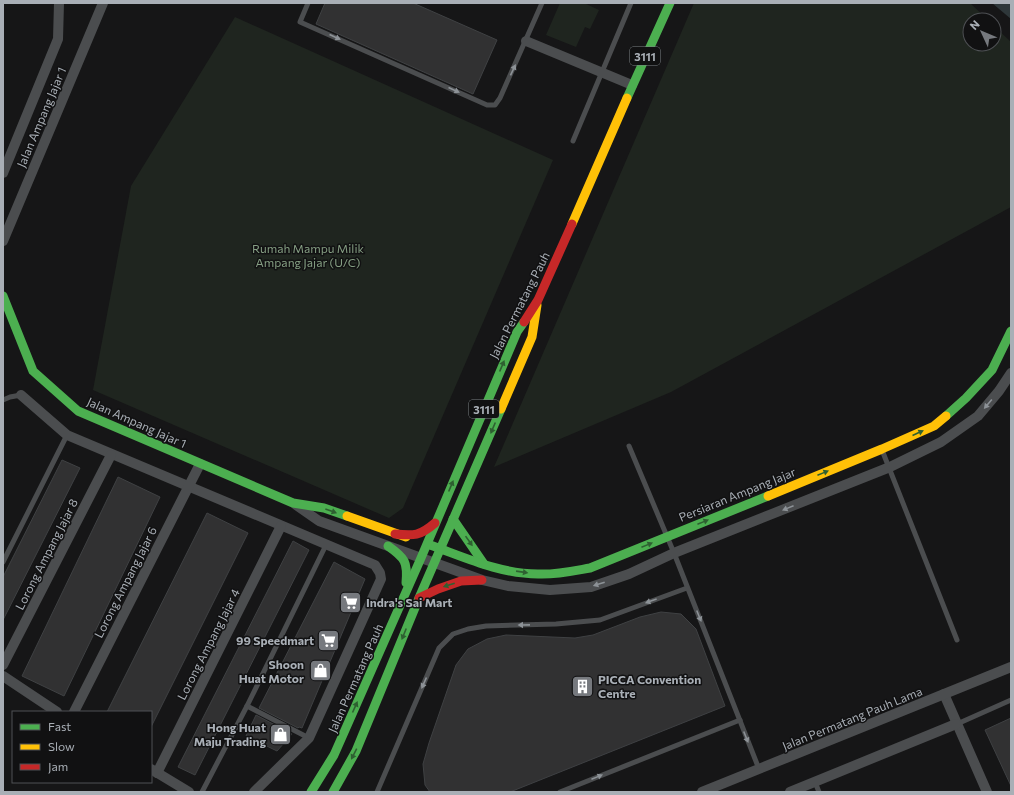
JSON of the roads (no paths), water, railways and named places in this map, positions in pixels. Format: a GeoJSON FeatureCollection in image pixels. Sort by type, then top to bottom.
{"type":"FeatureCollection","features":[{"type":"Feature","properties":{"kind":"main road","name":"Jalan Permatang Pauh"},"geometry":{"type":"LineString","coordinates":[[311,792],[334,755],[421,558],[517,332],[538,300],[632,85],[670,3]]}},
{"type":"Feature","properties":{"kind":"main road","name":"Jalan Ampang Jajar 1"},"geometry":{"type":"LineString","coordinates":[[3,296],[33,371],[78,411],[293,503],[324,508],[427,544]]}},
{"type":"Feature","properties":{"kind":"main road"},"geometry":{"type":"LineString","coordinates":[[333,792],[356,750],[418,598],[532,337],[538,300]]}},
{"type":"Feature","properties":{"kind":"main road","name":"Persiaran Ampang Jajar"},"geometry":{"type":"LineString","coordinates":[[427,544],[484,564],[520,573],[561,573],[590,568],[882,449],[934,426],[966,398],[992,370],[1011,331]]}},
{"type":"Feature","properties":{"kind":"main road"},"geometry":{"type":"LineString","coordinates":[[453,519],[484,564]]}},
{"type":"Feature","properties":{"kind":"main road"},"geometry":{"type":"LineString","coordinates":[[395,534],[416,536],[426,532],[436,522]]}},
{"type":"Feature","properties":{"kind":"main road"},"geometry":{"type":"LineString","coordinates":[[388,546],[403,558],[408,566],[405,594]]}},
{"type":"Feature","properties":{"kind":"main road"},"geometry":{"type":"LineString","coordinates":[[418,598],[461,581],[482,580]]}},
{"type":"Feature","properties":{"kind":"street"},"geometry":{"type":"LineString","coordinates":[[3,173],[7,150],[58,39],[58,3]]}},
{"type":"Feature","properties":{"kind":"street","name":"Jalan Ampang Jajar 1"},"geometry":{"type":"LineString","coordinates":[[3,241],[103,3]]}},
{"type":"Feature","properties":{"kind":"street"},"geometry":{"type":"LineString","coordinates":[[526,40],[632,85]]}},
{"type":"Feature","properties":{"kind":"street"},"geometry":{"type":"LineString","coordinates":[[421,558],[482,580],[508,586],[550,590],[591,587],[629,574],[674,554],[890,467],[941,442],[978,416],[999,391],[1011,373]]}},
{"type":"Feature","properties":{"kind":"street"},"geometry":{"type":"LineString","coordinates":[[21,395],[67,435],[111,455],[375,565],[380,573],[381,579],[309,738],[254,792]]}},
{"type":"Feature","properties":{"kind":"street","name":"Lorong Ampang Jajar 8"},"geometry":{"type":"LineString","coordinates":[[3,665],[111,455]]}},
{"type":"Feature","properties":{"kind":"street","name":"Lorong Ampang Jajar 6"},"geometry":{"type":"LineString","coordinates":[[75,711],[200,464]]}},
{"type":"Feature","properties":{"kind":"street","name":"Jalan Ampang Jajar 1"},"geometry":{"type":"LineString","coordinates":[[293,503],[319,521],[421,558]]}},
{"type":"Feature","properties":{"kind":"street","name":"Lorong Ampang Jajar 4"},"geometry":{"type":"LineString","coordinates":[[154,771],[282,526]]}},
{"type":"Feature","properties":{"kind":"street","name":"Jalan Permatang Pauh Lama"},"geometry":{"type":"LineString","coordinates":[[702,792],[1011,667]]}},
{"type":"Feature","properties":{"kind":"street"},"geometry":{"type":"LineString","coordinates":[[3,676],[56,711]]}},
{"type":"Feature","properties":{"kind":"street"},"geometry":{"type":"LineString","coordinates":[[944,694],[986,792]]}},
{"type":"Feature","properties":{"kind":"street"},"geometry":{"type":"LineString","coordinates":[[790,792],[956,724]]}},
{"type":"Feature","properties":{"kind":"street"},"geometry":{"type":"LineString","coordinates":[[154,771],[189,792]]}},
{"type":"Feature","properties":{"kind":"lane"},"geometry":{"type":"LineString","coordinates":[[308,3],[300,22],[488,105],[495,105],[500,98],[542,3]]}},
{"type":"Feature","properties":{"kind":"lane"},"geometry":{"type":"LineString","coordinates":[[573,141],[631,3]]}},
{"type":"Feature","properties":{"kind":"lane"},"geometry":{"type":"LineString","coordinates":[[3,400],[21,395]]}},
{"type":"Feature","properties":{"kind":"lane"},"geometry":{"type":"LineString","coordinates":[[3,562],[67,435]]}},
{"type":"Feature","properties":{"kind":"lane"},"geometry":{"type":"LineString","coordinates":[[629,446],[688,588],[759,769]]}},
{"type":"Feature","properties":{"kind":"lane"},"geometry":{"type":"LineString","coordinates":[[882,449],[957,640]]}},
{"type":"Feature","properties":{"kind":"lane"},"geometry":{"type":"LineString","coordinates":[[202,792],[247,706],[326,545]]}},
{"type":"Feature","properties":{"kind":"lane"},"geometry":{"type":"LineString","coordinates":[[377,792],[440,648],[452,634],[468,629],[486,626],[556,624],[600,620],[688,588]]}},
{"type":"Feature","properties":{"kind":"lane"},"geometry":{"type":"LineString","coordinates":[[956,724],[1011,700]]}},
{"type":"Feature","properties":{"kind":"lane"},"geometry":{"type":"LineString","coordinates":[[247,706],[309,738]]}},
{"type":"Feature","properties":{"kind":"lane"},"geometry":{"type":"LineString","coordinates":[[560,792],[740,720]]}},
{"type":"Feature","properties":{"kind":"lane"},"geometry":{"type":"LineString","coordinates":[[815,782],[819,792]]}},
{"type":"Feature","properties":{"kind":"place","name":"Indra's Sai Mart"},"geometry":{"type":"Point","coordinates":[350,602]}},
{"type":"Feature","properties":{"kind":"place","name":"99 Speedmart"},"geometry":{"type":"Point","coordinates":[329,640]}},
{"type":"Feature","properties":{"kind":"place","name":"Shoon Huat Motor"},"geometry":{"type":"Point","coordinates":[320,671]}},
{"type":"Feature","properties":{"kind":"place","name":"PICCA Convention Centre"},"geometry":{"type":"Point","coordinates":[583,686]}},
{"type":"Feature","properties":{"kind":"place","name":"Hong Huat Maju Trading"},"geometry":{"type":"Point","coordinates":[281,734]}},
{"type":"Feature","properties":{"kind":"park label","name":"Rumah Mampu Milik Ampang Jajar (U/C)"},"geometry":{"type":"Point","coordinates":[308,255]}}]}
